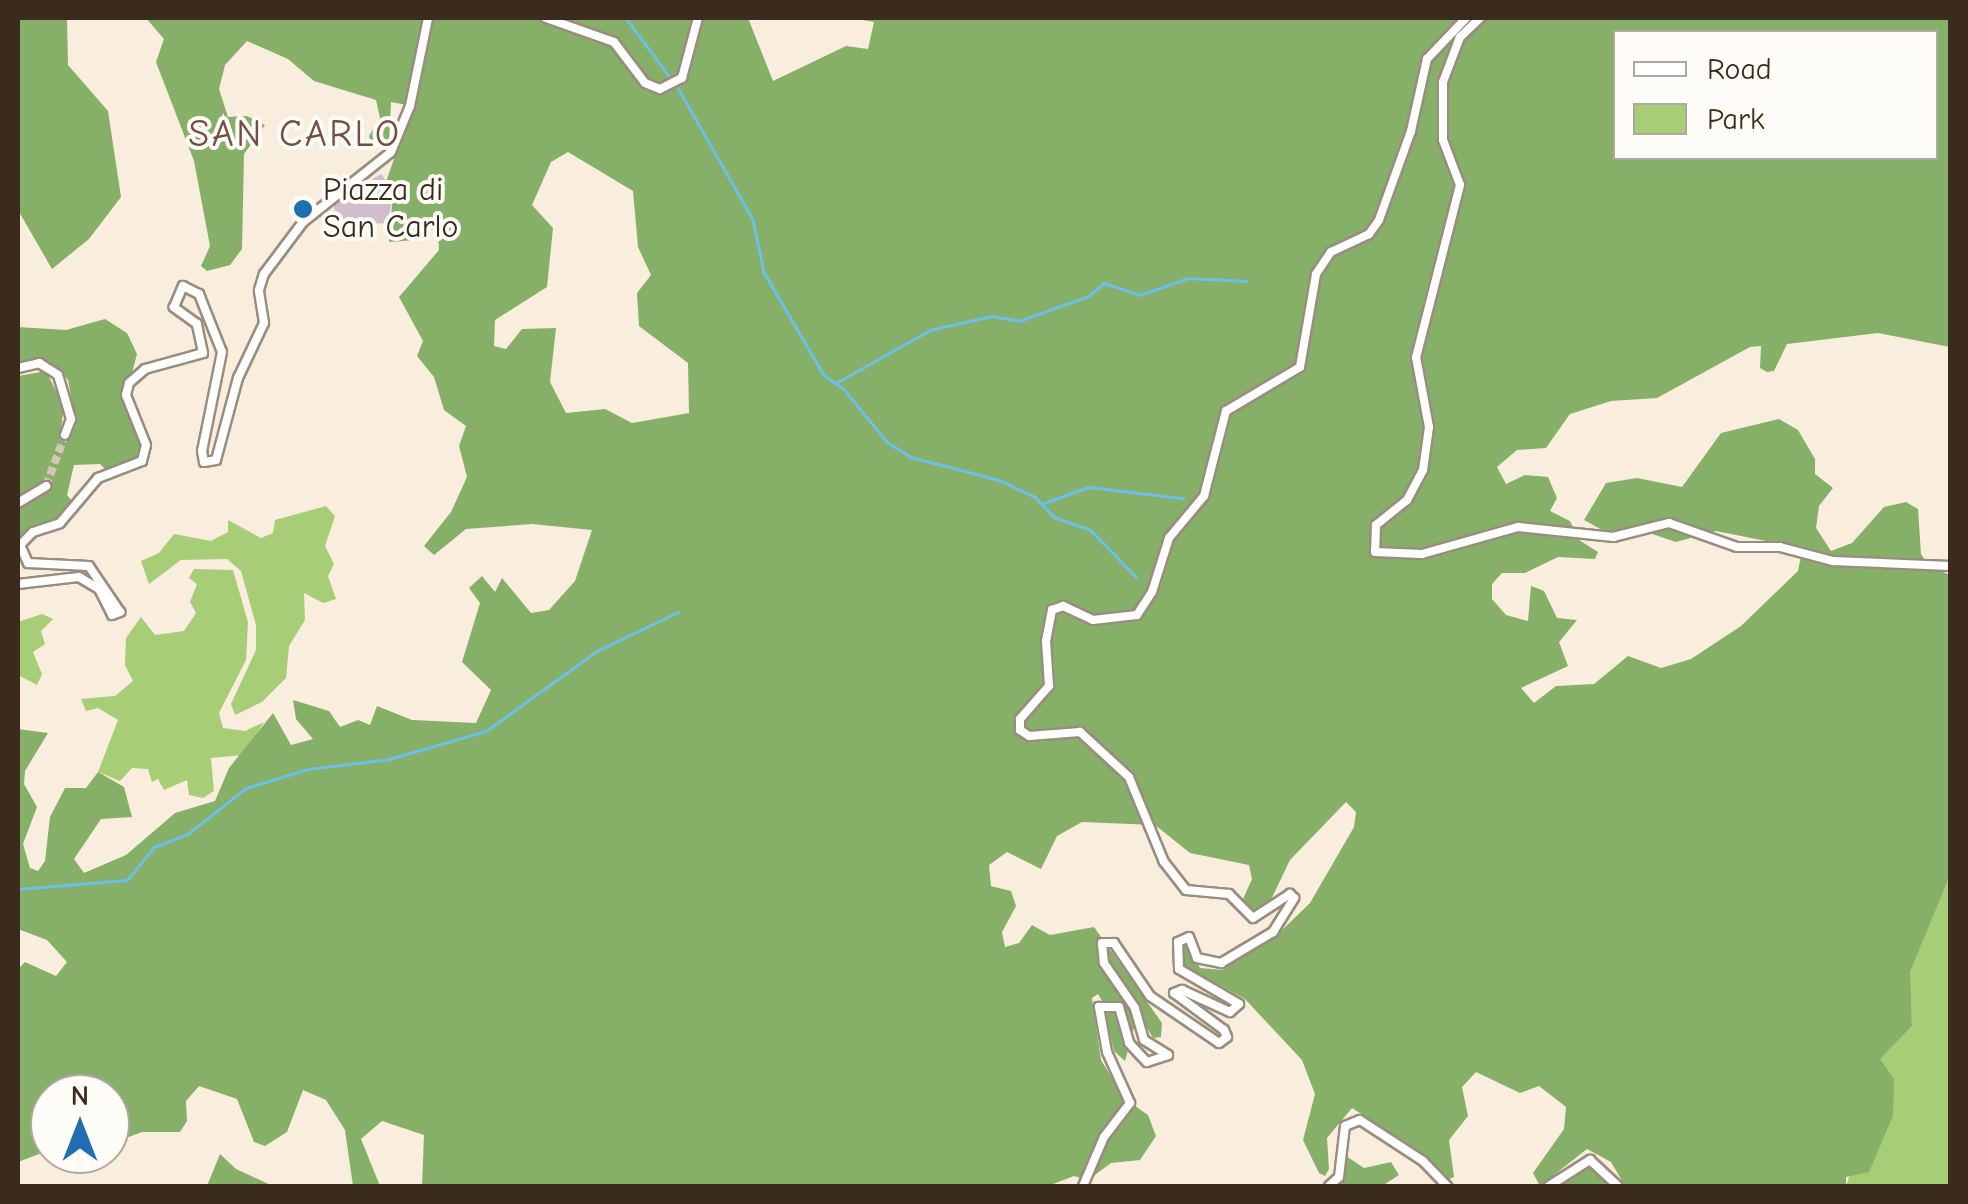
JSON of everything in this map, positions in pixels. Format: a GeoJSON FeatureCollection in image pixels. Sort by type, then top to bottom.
{"type":"FeatureCollection","features":[{"type":"Feature","properties":{"kind":"street"},"geometry":{"type":"LineString","coordinates":[[18,584],[79,577],[98,589],[110,612],[119,615],[89,566],[28,563],[20,545],[33,532],[60,522],[98,478],[132,469],[144,456],[126,394],[129,383],[144,369],[203,354],[197,324],[174,307],[183,286],[199,294],[222,352],[202,451],[204,462],[213,462],[238,378],[264,323],[260,282],[310,217],[396,146],[428,18]]}},
{"type":"Feature","properties":{"kind":"street"},"geometry":{"type":"LineString","coordinates":[[546,18],[614,42],[645,83],[667,89],[679,82],[698,18]]}},
{"type":"Feature","properties":{"kind":"street"},"geometry":{"type":"LineString","coordinates":[[1083,1186],[1104,1138],[1130,1103],[1107,1052],[1099,1007],[1118,1007],[1129,1043],[1147,1062],[1168,1058],[1144,1040],[1135,1008],[1104,963],[1100,948],[1109,940],[1150,996],[1207,1039],[1222,1042],[1224,1030],[1174,992],[1182,990],[1230,1012],[1239,1004],[1179,969],[1174,958],[1178,942],[1189,937],[1197,958],[1221,962],[1273,932],[1294,898],[1290,894],[1253,918],[1229,894],[1186,890],[1164,862],[1128,778],[1080,732],[1040,736],[1020,730],[1020,719],[1050,686],[1048,619],[1058,606],[1102,620],[1130,619],[1144,608],[1169,538],[1204,496],[1226,411],[1287,379],[1304,359],[1316,274],[1331,252],[1369,234],[1379,220],[1411,130],[1427,58],[1466,18]]}},
{"type":"Feature","properties":{"kind":"street"},"geometry":{"type":"LineString","coordinates":[[1480,18],[1460,37],[1443,82],[1443,140],[1460,185],[1416,357],[1430,427],[1422,470],[1407,500],[1376,525],[1375,552],[1422,554],[1518,527],[1603,537],[1669,523],[1736,547],[1780,546],[1833,561],[1950,566]]}},
{"type":"Feature","properties":{"kind":"street"},"geometry":{"type":"LineString","coordinates":[[18,368],[39,363],[58,376],[71,420],[66,435]]}},
{"type":"Feature","properties":{"kind":"street"},"geometry":{"type":"LineString","coordinates":[[18,503],[46,486]]}},
{"type":"Feature","properties":{"kind":"street"},"geometry":{"type":"LineString","coordinates":[[1329,1186],[1339,1177],[1345,1126],[1360,1120],[1424,1161],[1447,1186]]}},
{"type":"Feature","properties":{"kind":"street"},"geometry":{"type":"LineString","coordinates":[[1548,1186],[1590,1160],[1618,1186]]}},
{"type":"Feature","properties":{"kind":"shaded area"},"geometry":{"type":"Polygon","coordinates":[[[381,174],[393,191],[388,224],[363,222],[357,234],[340,228],[333,204],[381,174]]]}},
{"type":"Feature","properties":{"kind":"green space"},"geometry":{"type":"Polygon","coordinates":[[[18,18],[67,18],[68,65],[108,111],[121,197],[89,239],[52,269],[18,210],[18,18]]]}},
{"type":"Feature","properties":{"kind":"green space"},"geometry":{"type":"Polygon","coordinates":[[[146,18],[748,18],[773,81],[846,46],[868,49],[874,22],[850,18],[1950,18],[1950,347],[1878,333],[1787,344],[1774,371],[1767,372],[1760,368],[1761,346],[1750,347],[1657,398],[1611,401],[1570,414],[1546,448],[1517,450],[1497,467],[1506,484],[1525,475],[1548,477],[1557,498],[1550,511],[1570,521],[1579,540],[1598,552],[1595,559],[1558,557],[1525,573],[1502,573],[1492,584],[1492,599],[1506,615],[1528,621],[1531,586],[1544,591],[1557,618],[1577,620],[1559,642],[1568,666],[1521,688],[1534,703],[1556,686],[1594,684],[1628,656],[1661,668],[1691,659],[1741,626],[1798,571],[1801,556],[1791,546],[1716,531],[1676,542],[1634,528],[1604,531],[1584,520],[1606,483],[1637,478],[1682,487],[1721,433],[1779,419],[1798,430],[1815,459],[1815,474],[1833,488],[1819,506],[1816,528],[1831,551],[1852,543],[1884,507],[1906,502],[1918,509],[1921,554],[1929,566],[1950,575],[1950,875],[1910,972],[1912,1026],[1880,1059],[1894,1079],[1893,1116],[1869,1172],[1846,1177],[1846,1186],[1625,1186],[1611,1162],[1587,1149],[1540,1186],[1533,1173],[1564,1129],[1566,1107],[1539,1086],[1520,1093],[1476,1072],[1462,1087],[1468,1116],[1449,1140],[1454,1177],[1447,1180],[1415,1148],[1352,1108],[1327,1138],[1329,1169],[1325,1176],[1319,1173],[1303,1140],[1315,1094],[1302,1060],[1245,999],[1186,967],[1180,954],[1187,941],[1200,968],[1222,970],[1281,931],[1310,903],[1354,827],[1356,812],[1346,802],[1290,860],[1268,906],[1255,913],[1243,899],[1252,879],[1249,865],[1190,853],[1155,825],[1082,822],[1057,836],[1041,869],[1007,852],[989,865],[991,886],[1011,891],[1016,906],[1002,932],[1005,947],[1019,943],[1032,925],[1050,935],[1094,927],[1162,1023],[1161,1037],[1153,1038],[1138,1013],[1125,1061],[1114,1051],[1102,1001],[1098,994],[1092,998],[1101,1060],[1125,1099],[1148,1115],[1156,1136],[1140,1160],[1111,1163],[1088,1180],[1074,1176],[1048,1186],[422,1186],[424,1135],[382,1121],[361,1139],[380,1186],[353,1186],[345,1130],[326,1100],[303,1090],[287,1132],[265,1146],[254,1142],[237,1099],[199,1086],[186,1101],[187,1121],[180,1132],[142,1132],[130,1136],[130,1074],[30,1074],[30,1158],[18,1162],[18,969],[25,962],[56,976],[67,962],[47,940],[18,929],[18,729],[48,733],[25,771],[24,784],[37,807],[23,844],[30,868],[38,871],[45,861],[50,817],[65,788],[86,788],[98,772],[124,787],[132,817],[101,819],[74,859],[84,873],[126,855],[175,813],[215,801],[229,768],[273,713],[291,745],[313,739],[296,719],[293,700],[329,711],[340,727],[358,720],[370,725],[377,706],[412,720],[476,723],[491,690],[462,662],[480,603],[469,588],[482,576],[495,592],[502,578],[531,613],[549,610],[575,581],[592,530],[532,524],[466,529],[434,555],[424,546],[451,512],[467,477],[459,446],[466,426],[444,410],[434,377],[417,356],[423,341],[399,297],[439,250],[438,232],[415,223],[415,240],[389,242],[393,192],[384,188],[412,106],[391,102],[389,142],[372,145],[369,136],[380,118],[376,100],[314,81],[288,59],[247,41],[225,65],[219,89],[228,117],[247,116],[265,125],[244,154],[242,249],[230,265],[207,271],[201,266],[210,246],[194,161],[156,62],[164,39],[146,18]],[[568,152],[551,162],[532,205],[553,228],[547,287],[495,320],[494,346],[506,349],[522,329],[556,328],[550,382],[566,413],[605,409],[632,423],[689,413],[688,363],[639,326],[637,293],[651,275],[638,247],[633,191],[568,152]]]}},
{"type":"Feature","properties":{"kind":"green space"},"geometry":{"type":"Polygon","coordinates":[[[105,319],[127,333],[137,354],[127,392],[144,444],[140,459],[109,473],[100,464],[74,465],[67,495],[76,506],[54,524],[29,530],[18,547],[18,508],[51,486],[44,483],[18,499],[18,376],[46,371],[64,407],[60,435],[69,436],[76,425],[68,380],[53,364],[35,360],[18,366],[18,327],[66,330],[105,319]]]}},
{"type":"Feature","properties":{"kind":"green space"},"geometry":{"type":"Polygon","coordinates":[[[326,506],[335,516],[325,546],[334,564],[328,576],[336,599],[323,603],[304,593],[305,620],[289,646],[286,678],[262,702],[235,715],[231,704],[256,650],[256,625],[241,571],[227,559],[181,560],[149,584],[141,561],[159,553],[174,534],[211,541],[228,532],[228,520],[261,538],[273,533],[275,520],[326,506]]]}},
{"type":"Feature","properties":{"kind":"green space"},"geometry":{"type":"Polygon","coordinates":[[[194,569],[233,570],[248,622],[246,660],[219,713],[223,728],[245,731],[264,722],[243,755],[211,758],[214,791],[203,798],[189,795],[187,780],[164,790],[158,779],[152,782],[148,769],[132,768],[120,781],[98,772],[118,720],[98,708],[86,711],[81,699],[115,696],[133,681],[125,665],[126,638],[141,617],[155,635],[184,631],[196,613],[190,602],[197,584],[189,578],[194,569]]]}},
{"type":"Feature","properties":{"kind":"green space"},"geometry":{"type":"Polygon","coordinates":[[[42,614],[53,619],[41,631],[45,644],[33,652],[42,674],[37,685],[18,675],[18,622],[42,614]]]}},
{"type":"Feature","properties":{"kind":"green space"},"geometry":{"type":"Polygon","coordinates":[[[1950,875],[1950,1186],[1846,1186],[1885,1070],[1879,1059],[1912,1026],[1909,972],[1950,875]]]}},
{"type":"Feature","properties":{"kind":"green space"},"geometry":{"type":"Polygon","coordinates":[[[220,1154],[236,1169],[273,1186],[207,1186],[220,1154]]]}},
{"type":"Feature","properties":{"kind":"green space"},"geometry":{"type":"Polygon","coordinates":[[[1346,1156],[1364,1168],[1391,1162],[1399,1175],[1382,1186],[1339,1186],[1346,1156]]]}},
{"type":"Feature","properties":{"kind":"green space"},"geometry":{"type":"Polygon","coordinates":[[[1590,1163],[1614,1186],[1554,1186],[1590,1163]]]}},
{"type":"Feature","properties":{"kind":"waterway"},"geometry":{"type":"LineString","coordinates":[[626,18],[672,80]]}},
{"type":"Feature","properties":{"kind":"waterway"},"geometry":{"type":"LineString","coordinates":[[677,86],[753,219],[764,272],[824,375],[844,389],[887,442],[911,457],[999,480],[1035,497],[1054,517],[1091,530],[1136,577]]}},
{"type":"Feature","properties":{"kind":"waterway"},"geometry":{"type":"LineString","coordinates":[[836,383],[930,330],[992,316],[1019,321],[1089,296],[1104,283],[1140,295],[1188,278],[1247,281]]}},
{"type":"Feature","properties":{"kind":"waterway"},"geometry":{"type":"LineString","coordinates":[[1044,503],[1089,487],[1183,498]]}},
{"type":"Feature","properties":{"kind":"waterway"},"geometry":{"type":"LineString","coordinates":[[18,889],[127,880],[154,847],[188,834],[246,788],[308,769],[389,759],[486,731],[597,651],[678,612]]}},
{"type":"Feature","properties":{"kind":"tunnel"},"geometry":{"type":"LineString","coordinates":[[46,486],[65,435]]}},
{"type":"Feature","properties":{"kind":"place","name":"Piazza di San Carlo"},"geometry":{"type":"Point","coordinates":[303,209]}},
{"type":"Feature","properties":{"kind":"district","name":"SAN CARLO"},"geometry":{"type":"Point","coordinates":[295,135]}}]}
